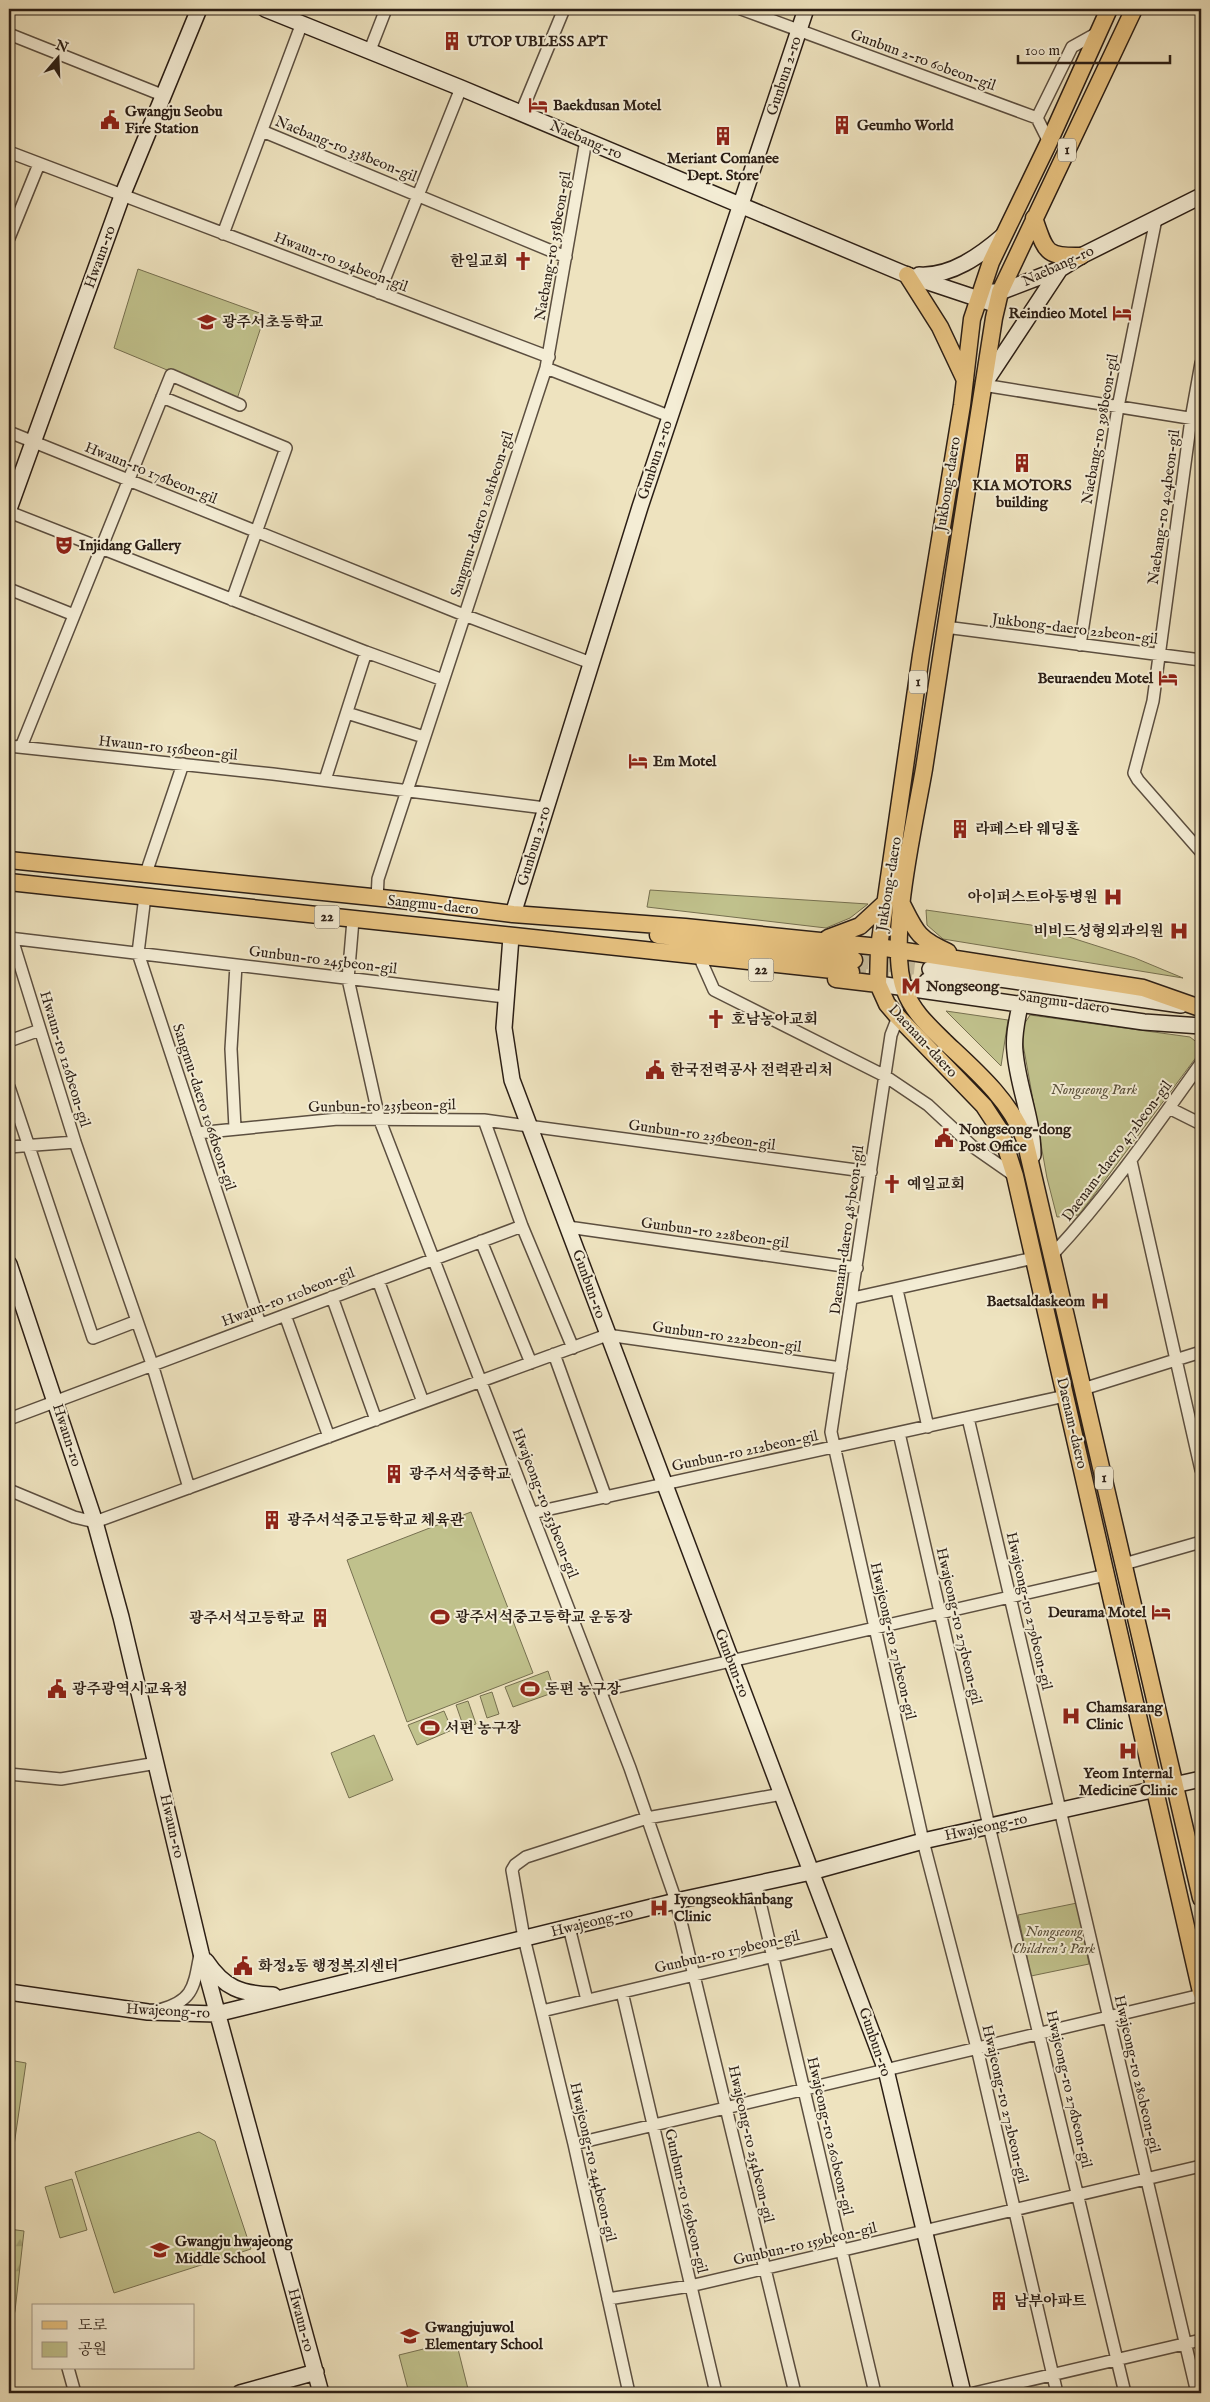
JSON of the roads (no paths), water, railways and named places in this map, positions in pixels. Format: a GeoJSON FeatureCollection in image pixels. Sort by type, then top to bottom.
{"type":"FeatureCollection","features":[{"type":"Feature","properties":{"kind":"main road","name":"Jukbong-daero"},"geometry":{"type":"LineString","coordinates":[[898,950],[894,903],[921,655],[962,405],[972,319],[978,296],[1109,9]]}},
{"type":"Feature","properties":{"kind":"main road","name":"Jukbong-daero"},"geometry":{"type":"LineString","coordinates":[[878,984],[879,947],[894,903],[945,627],[998,298],[1134,9]]}},
{"type":"Feature","properties":{"kind":"main road"},"geometry":{"type":"LineString","coordinates":[[1034,218],[1044,245],[1051,254],[1081,256]]}},
{"type":"Feature","properties":{"kind":"main road"},"geometry":{"type":"LineString","coordinates":[[907,275],[940,327],[965,381]]}},
{"type":"Feature","properties":{"kind":"main road"},"geometry":{"type":"LineString","coordinates":[[962,405],[967,399],[972,401],[971,417],[976,430]]}},
{"type":"Feature","properties":{"kind":"main road","name":"Sangmu-daero"},"geometry":{"type":"LineString","coordinates":[[9,860],[377,900],[401,900],[513,914],[635,923],[650,934],[853,966],[511,937],[9,882]]}},
{"type":"Feature","properties":{"kind":"main road"},"geometry":{"type":"LineString","coordinates":[[821,940],[860,926],[894,903],[925,941],[966,960]]}},
{"type":"Feature","properties":{"kind":"main road","name":"22"},"geometry":{"type":"LineString","coordinates":[[635,923],[821,940],[898,950]]}},
{"type":"Feature","properties":{"kind":"main road","name":"22"},"geometry":{"type":"LineString","coordinates":[[646,948],[658,957],[702,964],[878,984]]}},
{"type":"Feature","properties":{"kind":"main road"},"geometry":{"type":"LineString","coordinates":[[898,950],[1143,988],[1201,1016]]}},
{"type":"Feature","properties":{"kind":"main road","name":"Daenam-daero"},"geometry":{"type":"LineString","coordinates":[[898,950],[904,989],[922,1019],[996,1093],[1019,1124],[1053,1254],[1201,1898]]}},
{"type":"Feature","properties":{"kind":"main road","name":"Daenam-daero"},"geometry":{"type":"LineString","coordinates":[[878,984],[887,1004],[984,1106],[1001,1132],[1015,1176],[1201,1993]]}},
{"type":"Feature","properties":{"kind":"street","name":"Hwaun-ro"},"geometry":{"type":"LineString","coordinates":[[9,510],[122,196],[199,9]]}},
{"type":"Feature","properties":{"kind":"street","name":"Naebang-ro"},"geometry":{"type":"LineString","coordinates":[[264,9],[462,88],[907,275],[978,296],[998,298],[1060,269],[1081,256],[1201,196]]}},
{"type":"Feature","properties":{"kind":"street"},"geometry":{"type":"LineString","coordinates":[[370,50],[386,9]]}},
{"type":"Feature","properties":{"kind":"street"},"geometry":{"type":"LineString","coordinates":[[522,113],[564,9]]}},
{"type":"Feature","properties":{"kind":"street","name":"Gunbun 2-ro 60beon-gil"},"geometry":{"type":"LineString","coordinates":[[741,9],[1038,118]]}},
{"type":"Feature","properties":{"kind":"street","name":"Gunbun 2-ro"},"geometry":{"type":"LineString","coordinates":[[513,914],[590,663],[669,416],[806,9]]}},
{"type":"Feature","properties":{"kind":"street","name":"Naebang-ro 338beon-gil"},"geometry":{"type":"LineString","coordinates":[[223,234],[302,23]]}},
{"type":"Feature","properties":{"kind":"street"},"geometry":{"type":"LineString","coordinates":[[1049,142],[1038,118],[1072,47],[1099,32]]}},
{"type":"Feature","properties":{"kind":"street"},"geometry":{"type":"LineString","coordinates":[[9,34],[162,95]]}},
{"type":"Feature","properties":{"kind":"street"},"geometry":{"type":"LineString","coordinates":[[379,293],[462,88]]}},
{"type":"Feature","properties":{"kind":"street","name":"Naebang-ro 338beon-gil"},"geometry":{"type":"LineString","coordinates":[[262,131],[566,257]]}},
{"type":"Feature","properties":{"kind":"street","name":"Naebang-ro 358beon-gil"},"geometry":{"type":"LineString","coordinates":[[548,363],[586,140]]}},
{"type":"Feature","properties":{"kind":"street","name":"Hwaun-ro 194beon-gil"},"geometry":{"type":"LineString","coordinates":[[9,152],[379,293],[548,363],[669,416]]}},
{"type":"Feature","properties":{"kind":"street"},"geometry":{"type":"LineString","coordinates":[[9,238],[39,164]]}},
{"type":"Feature","properties":{"kind":"street","name":"Naebang-ro 398beon-gil"},"geometry":{"type":"LineString","coordinates":[[1080,645],[1118,407],[1156,220]]}},
{"type":"Feature","properties":{"kind":"street"},"geometry":{"type":"LineString","coordinates":[[907,275],[938,274],[984,253],[1005,235]]}},
{"type":"Feature","properties":{"kind":"street"},"geometry":{"type":"LineString","coordinates":[[1060,269],[983,385],[1196,419]]}},
{"type":"Feature","properties":{"kind":"street","name":"Sangmu-daero 1081beon-gil"},"geometry":{"type":"LineString","coordinates":[[377,900],[378,879],[548,363]]}},
{"type":"Feature","properties":{"kind":"street","name":"Naebang-ro 404beon-gil"},"geometry":{"type":"LineString","coordinates":[[1201,363],[1196,419],[1149,722],[1134,773],[1201,852]]}},
{"type":"Feature","properties":{"kind":"street"},"geometry":{"type":"LineString","coordinates":[[21,747],[171,375],[240,405]]}},
{"type":"Feature","properties":{"kind":"street"},"geometry":{"type":"LineString","coordinates":[[163,394],[286,448],[232,600]]}},
{"type":"Feature","properties":{"kind":"street","name":"Hwaun-ro 176beon-gil"},"geometry":{"type":"LineString","coordinates":[[9,432],[464,616],[590,663]]}},
{"type":"Feature","properties":{"kind":"street"},"geometry":{"type":"LineString","coordinates":[[9,510],[100,549],[443,680]]}},
{"type":"Feature","properties":{"kind":"street"},"geometry":{"type":"LineString","coordinates":[[9,590],[74,615]]}},
{"type":"Feature","properties":{"kind":"street","name":"Jukbong-daero 22beon-gil"},"geometry":{"type":"LineString","coordinates":[[945,627],[1158,656],[1201,660]]}},
{"type":"Feature","properties":{"kind":"street"},"geometry":{"type":"LineString","coordinates":[[325,780],[366,652]]}},
{"type":"Feature","properties":{"kind":"street"},"geometry":{"type":"LineString","coordinates":[[346,713],[424,737]]}},
{"type":"Feature","properties":{"kind":"street","name":"Hwaun-ro 156beon-gil"},"geometry":{"type":"LineString","coordinates":[[9,746],[325,780],[546,808]]}},
{"type":"Feature","properties":{"kind":"street"},"geometry":{"type":"LineString","coordinates":[[145,876],[183,764]]}},
{"type":"Feature","properties":{"kind":"street","name":"Sangmu-daero 1066beon-gil"},"geometry":{"type":"LineString","coordinates":[[145,896],[138,953],[260,1324]]}},
{"type":"Feature","properties":{"kind":"street","name":"Hwajeong-ro 253beon-gil"},"geometry":{"type":"LineString","coordinates":[[353,920],[348,978],[379,1118],[600,1690],[676,1901]]}},
{"type":"Feature","properties":{"kind":"street","name":"Gunbun-ro"},"geometry":{"type":"LineString","coordinates":[[511,937],[505,997],[506,1048],[512,1080],[663,1484],[886,2070],[963,2393]]}},
{"type":"Feature","properties":{"kind":"street","name":"Gunbun-ro 245beon-gil"},"geometry":{"type":"LineString","coordinates":[[10,938],[505,997]]}},
{"type":"Feature","properties":{"kind":"street","name":"Hwaun-ro 126beon-gil"},"geometry":{"type":"LineString","coordinates":[[9,1147],[75,1142],[10,938]]}},
{"type":"Feature","properties":{"kind":"street"},"geometry":{"type":"LineString","coordinates":[[702,964],[714,990],[885,1076],[928,1105],[953,1126],[972,1146],[1015,1176]]}},
{"type":"Feature","properties":{"kind":"street"},"geometry":{"type":"LineString","coordinates":[[235,1128],[231,1049],[236,965]]}},
{"type":"Feature","properties":{"kind":"street","name":"Sangmu-daero"},"geometry":{"type":"LineString","coordinates":[[928,975],[1201,1016]]}},
{"type":"Feature","properties":{"kind":"street","name":"Sangmu-daero"},"geometry":{"type":"LineString","coordinates":[[878,984],[1144,1022],[1201,1016]]}},
{"type":"Feature","properties":{"kind":"street","name":"Sangmu-daero"},"geometry":{"type":"LineString","coordinates":[[1020,1005],[1014,1036],[1014,1052],[1029,1113],[1032,1171]]}},
{"type":"Feature","properties":{"kind":"street","name":"Daenam-daero 487beon-gil"},"geometry":{"type":"LineString","coordinates":[[833,1448],[831,1432],[853,1298],[891,1035],[898,1017]]}},
{"type":"Feature","properties":{"kind":"street"},"geometry":{"type":"LineString","coordinates":[[9,1041],[40,1030]]}},
{"type":"Feature","properties":{"kind":"street","name":"Daenam-daero 472beon-gil"},"geometry":{"type":"LineString","coordinates":[[1053,1254],[1082,1223],[1131,1161],[1201,1063]]}},
{"type":"Feature","properties":{"kind":"street"},"geometry":{"type":"LineString","coordinates":[[9,1087],[93,1338],[137,1321]]}},
{"type":"Feature","properties":{"kind":"street"},"geometry":{"type":"LineString","coordinates":[[1170,1108],[1201,1124]]}},
{"type":"Feature","properties":{"kind":"street","name":"Gunbun-ro 235beon-gil"},"geometry":{"type":"LineString","coordinates":[[197,1132],[379,1118],[484,1120],[529,1126]]}},
{"type":"Feature","properties":{"kind":"street"},"geometry":{"type":"LineString","coordinates":[[484,1120],[522,1226],[573,1348]]}},
{"type":"Feature","properties":{"kind":"street","name":"Gunbun-ro 236beon-gil"},"geometry":{"type":"LineString","coordinates":[[529,1126],[871,1172]]}},
{"type":"Feature","properties":{"kind":"street"},"geometry":{"type":"LineString","coordinates":[[75,1142],[152,1364],[189,1488]]}},
{"type":"Feature","properties":{"kind":"street"},"geometry":{"type":"LineString","coordinates":[[1131,1161],[1201,1470]]}},
{"type":"Feature","properties":{"kind":"street","name":"Hwaun-ro 110beon-gil"},"geometry":{"type":"LineString","coordinates":[[9,1419],[522,1226]]}},
{"type":"Feature","properties":{"kind":"street","name":"Gunbun-ro 228beon-gil"},"geometry":{"type":"LineString","coordinates":[[568,1227],[857,1268]]}},
{"type":"Feature","properties":{"kind":"street"},"geometry":{"type":"LineString","coordinates":[[481,1241],[531,1363]]}},
{"type":"Feature","properties":{"kind":"street"},"geometry":{"type":"LineString","coordinates":[[853,1298],[897,1290],[1034,1258]]}},
{"type":"Feature","properties":{"kind":"street","name":"Hwaun-ro"},"geometry":{"type":"LineString","coordinates":[[9,1264],[56,1400],[95,1522],[121,1617],[157,1763],[216,2014],[321,2393]]}},
{"type":"Feature","properties":{"kind":"street"},"geometry":{"type":"LineString","coordinates":[[378,1280],[423,1402]]}},
{"type":"Feature","properties":{"kind":"street"},"geometry":{"type":"LineString","coordinates":[[897,1290],[928,1426]]}},
{"type":"Feature","properties":{"kind":"street"},"geometry":{"type":"LineString","coordinates":[[332,1297],[376,1420]]}},
{"type":"Feature","properties":{"kind":"street"},"geometry":{"type":"LineString","coordinates":[[285,1315],[330,1437]]}},
{"type":"Feature","properties":{"kind":"street"},"geometry":{"type":"LineString","coordinates":[[9,1490],[74,1517],[95,1522],[607,1335]]}},
{"type":"Feature","properties":{"kind":"street","name":"Gunbun-ro 222beon-gil"},"geometry":{"type":"LineString","coordinates":[[607,1335],[841,1368]]}},
{"type":"Feature","properties":{"kind":"street"},"geometry":{"type":"LineString","coordinates":[[1083,1389],[1201,1352]]}},
{"type":"Feature","properties":{"kind":"street"},"geometry":{"type":"LineString","coordinates":[[554,1354],[606,1498]]}},
{"type":"Feature","properties":{"kind":"street","name":"Gunbun-ro 212beon-gil"},"geometry":{"type":"LineString","coordinates":[[532,1513],[1065,1396]]}},
{"type":"Feature","properties":{"kind":"street","name":"Hwajeong-ro 279beon-gil"},"geometry":{"type":"LineString","coordinates":[[968,1418],[1060,1811]]}},
{"type":"Feature","properties":{"kind":"street","name":"Hwajeong-ro 275beon-gil"},"geometry":{"type":"LineString","coordinates":[[899,1433],[989,1826]]}},
{"type":"Feature","properties":{"kind":"street","name":"Hwajeong-ro 271beon-gil"},"geometry":{"type":"LineString","coordinates":[[833,1448],[876,1628],[923,1841]]}},
{"type":"Feature","properties":{"kind":"street"},"geometry":{"type":"LineString","coordinates":[[1124,1564],[1201,1542]]}},
{"type":"Feature","properties":{"kind":"street"},"geometry":{"type":"LineString","coordinates":[[600,1690],[1106,1575]]}},
{"type":"Feature","properties":{"kind":"street"},"geometry":{"type":"LineString","coordinates":[[9,1774],[61,1779],[157,1763]]}},
{"type":"Feature","properties":{"kind":"street","name":"Hwajeong-ro"},"geometry":{"type":"LineString","coordinates":[[9,1992],[148,2012],[216,2014],[676,1901],[811,1872],[923,1841],[1201,1779]]}},
{"type":"Feature","properties":{"kind":"street"},"geometry":{"type":"LineString","coordinates":[[647,1818],[782,1794]]}},
{"type":"Feature","properties":{"kind":"street","name":"Hwajeong-ro 280beon-gil"},"geometry":{"type":"LineString","coordinates":[[1060,1811],[1197,2393]]}},
{"type":"Feature","properties":{"kind":"street","name":"Hwajeong-ro 244beon-gil"},"geometry":{"type":"LineString","coordinates":[[629,2393],[574,2144],[524,1938],[512,1870],[514,1865],[526,1857],[647,1818]]}},
{"type":"Feature","properties":{"kind":"street","name":"Hwajeong-ro 276beon-gil"},"geometry":{"type":"LineString","coordinates":[[989,1826],[1125,2393]]}},
{"type":"Feature","properties":{"kind":"street","name":"Hwajeong-ro 272beon-gil"},"geometry":{"type":"LineString","coordinates":[[923,1841],[977,2048],[1057,2393]]}},
{"type":"Feature","properties":{"kind":"street","name":"Hwajeong-ro 260beon-gil"},"geometry":{"type":"LineString","coordinates":[[756,1885],[875,2393]]}},
{"type":"Feature","properties":{"kind":"street","name":"Hwajeong-ro 254beon-gil"},"geometry":{"type":"LineString","coordinates":[[676,1901],[795,2393]]}},
{"type":"Feature","properties":{"kind":"street"},"geometry":{"type":"LineString","coordinates":[[569,1927],[587,2000]]}},
{"type":"Feature","properties":{"kind":"street","name":"Gunbun-ro 179beon-gil"},"geometry":{"type":"LineString","coordinates":[[542,2011],[838,1941]]}},
{"type":"Feature","properties":{"kind":"street"},"geometry":{"type":"LineString","coordinates":[[201,1953],[215,1974],[235,1988],[253,1994],[290,1996]]}},
{"type":"Feature","properties":{"kind":"street"},"geometry":{"type":"LineString","coordinates":[[148,2012],[176,2004],[191,1992],[201,1953]]}},
{"type":"Feature","properties":{"kind":"street"},"geometry":{"type":"LineString","coordinates":[[622,1992],[652,2124]]}},
{"type":"Feature","properties":{"kind":"street","name":"Gunbun-ro 169beon-gil"},"geometry":{"type":"LineString","coordinates":[[574,2144],[1109,2017],[1201,1993]]}},
{"type":"Feature","properties":{"kind":"street","name":"Gunbun-ro 169beon-gil"},"geometry":{"type":"LineString","coordinates":[[652,2124],[690,2286]]}},
{"type":"Feature","properties":{"kind":"street","name":"Gunbun-ro 159beon-gil"},"geometry":{"type":"LineString","coordinates":[[608,2299],[690,2286],[1201,2166]]}},
{"type":"Feature","properties":{"kind":"street"},"geometry":{"type":"LineString","coordinates":[[690,2286],[716,2393]]}},
{"type":"Feature","properties":{"kind":"street"},"geometry":{"type":"LineString","coordinates":[[974,2393],[1201,2340]]}},
{"type":"Feature","properties":{"kind":"street"},"geometry":{"type":"LineString","coordinates":[[69,2370],[75,2393]]}},
{"type":"Feature","properties":{"kind":"street"},"geometry":{"type":"LineString","coordinates":[[240,2393],[316,2372]]}},
{"type":"Feature","properties":{"kind":"tunnel"},"geometry":{"type":"LineString","coordinates":[[854,960],[930,969]]}},
{"type":"Feature","properties":{"kind":"tunnel"},"geometry":{"type":"LineString","coordinates":[[851,972],[927,981]]}},
{"type":"Feature","properties":{"kind":"place","name":"UTOP UBLESS APT"},"geometry":{"type":"Point","coordinates":[452,41]}},
{"type":"Feature","properties":{"kind":"place","name":"Baekdusan Motel"},"geometry":{"type":"Point","coordinates":[538,105]}},
{"type":"Feature","properties":{"kind":"place","name":"Gwangju Seobu Fire Station"},"geometry":{"type":"Point","coordinates":[110,120]}},
{"type":"Feature","properties":{"kind":"place","name":"Geumho World"},"geometry":{"type":"Point","coordinates":[842,125]}},
{"type":"Feature","properties":{"kind":"place","name":"Meriant Comanee Dept. Store"},"geometry":{"type":"Point","coordinates":[723,136]}},
{"type":"Feature","properties":{"kind":"place","name":"한일교회"},"geometry":{"type":"Point","coordinates":[523,261]}},
{"type":"Feature","properties":{"kind":"place","name":"Reindieo Motel"},"geometry":{"type":"Point","coordinates":[1122,313]}},
{"type":"Feature","properties":{"kind":"place","name":"광주서초등학교"},"geometry":{"type":"Point","coordinates":[207,322]}},
{"type":"Feature","properties":{"kind":"place","name":"KIA MOTORS building"},"geometry":{"type":"Point","coordinates":[1022,463]}},
{"type":"Feature","properties":{"kind":"place","name":"Injidang Gallery"},"geometry":{"type":"Point","coordinates":[64,545]}},
{"type":"Feature","properties":{"kind":"place","name":"Beuraendeu Motel"},"geometry":{"type":"Point","coordinates":[1168,678]}},
{"type":"Feature","properties":{"kind":"place","name":"Em Motel"},"geometry":{"type":"Point","coordinates":[638,761]}},
{"type":"Feature","properties":{"kind":"place","name":"라페스타 웨딩홀"},"geometry":{"type":"Point","coordinates":[960,829]}},
{"type":"Feature","properties":{"kind":"place","name":"아이퍼스트아동병원"},"geometry":{"type":"Point","coordinates":[1113,897]}},
{"type":"Feature","properties":{"kind":"place","name":"비비드성형외과의원"},"geometry":{"type":"Point","coordinates":[1179,931]}},
{"type":"Feature","properties":{"kind":"place","name":"Nongseong"},"geometry":{"type":"Point","coordinates":[911,986]}},
{"type":"Feature","properties":{"kind":"place","name":"호남농아교회"},"geometry":{"type":"Point","coordinates":[716,1019]}},
{"type":"Feature","properties":{"kind":"place","name":"한국전력공사 전력관리처"},"geometry":{"type":"Point","coordinates":[655,1070]}},
{"type":"Feature","properties":{"kind":"place","name":"Nongseong-dong Post Office"},"geometry":{"type":"Point","coordinates":[944,1138]}},
{"type":"Feature","properties":{"kind":"place","name":"예일교회"},"geometry":{"type":"Point","coordinates":[892,1184]}},
{"type":"Feature","properties":{"kind":"place","name":"Baetsaldaskeom"},"geometry":{"type":"Point","coordinates":[1100,1301]}},
{"type":"Feature","properties":{"kind":"place","name":"광주서석중학교"},"geometry":{"type":"Point","coordinates":[394,1474]}},
{"type":"Feature","properties":{"kind":"place","name":"광주서석중고등학교 체육관"},"geometry":{"type":"Point","coordinates":[272,1520]}},
{"type":"Feature","properties":{"kind":"place","name":"Deurama Motel"},"geometry":{"type":"Point","coordinates":[1161,1612]}},
{"type":"Feature","properties":{"kind":"place","name":"광주서석중고등학교 운동장"},"geometry":{"type":"Point","coordinates":[440,1617]}},
{"type":"Feature","properties":{"kind":"place","name":"광주서석고등학교"},"geometry":{"type":"Point","coordinates":[320,1618]}},
{"type":"Feature","properties":{"kind":"place","name":"광주광역시교육청"},"geometry":{"type":"Point","coordinates":[57,1689]}},
{"type":"Feature","properties":{"kind":"place","name":"동편 농구장"},"geometry":{"type":"Point","coordinates":[530,1689]}},
{"type":"Feature","properties":{"kind":"place","name":"Chamsarang Clinic"},"geometry":{"type":"Point","coordinates":[1071,1716]}},
{"type":"Feature","properties":{"kind":"place","name":"서편 농구장"},"geometry":{"type":"Point","coordinates":[430,1728]}},
{"type":"Feature","properties":{"kind":"place","name":"Yeom Internal Medicine Clinic"},"geometry":{"type":"Point","coordinates":[1128,1751]}},
{"type":"Feature","properties":{"kind":"place","name":"Iyongseokhanbang Clinic"},"geometry":{"type":"Point","coordinates":[659,1908]}},
{"type":"Feature","properties":{"kind":"place","name":"화정2동 행정복지센터"},"geometry":{"type":"Point","coordinates":[243,1966]}},
{"type":"Feature","properties":{"kind":"place","name":"Gwangju hwajeong Middle School"},"geometry":{"type":"Point","coordinates":[160,2250]}},
{"type":"Feature","properties":{"kind":"place","name":"남부아파트"},"geometry":{"type":"Point","coordinates":[999,2301]}},
{"type":"Feature","properties":{"kind":"place","name":"Gwangjujuwol Elementary School"},"geometry":{"type":"Point","coordinates":[410,2336]}},
{"type":"Feature","properties":{"kind":"park label","name":"Nongseong Park"},"geometry":{"type":"Point","coordinates":[1094,1089]}},
{"type":"Feature","properties":{"kind":"park label","name":"Nongseong Children's Park"},"geometry":{"type":"Point","coordinates":[1054,1940]}}]}
